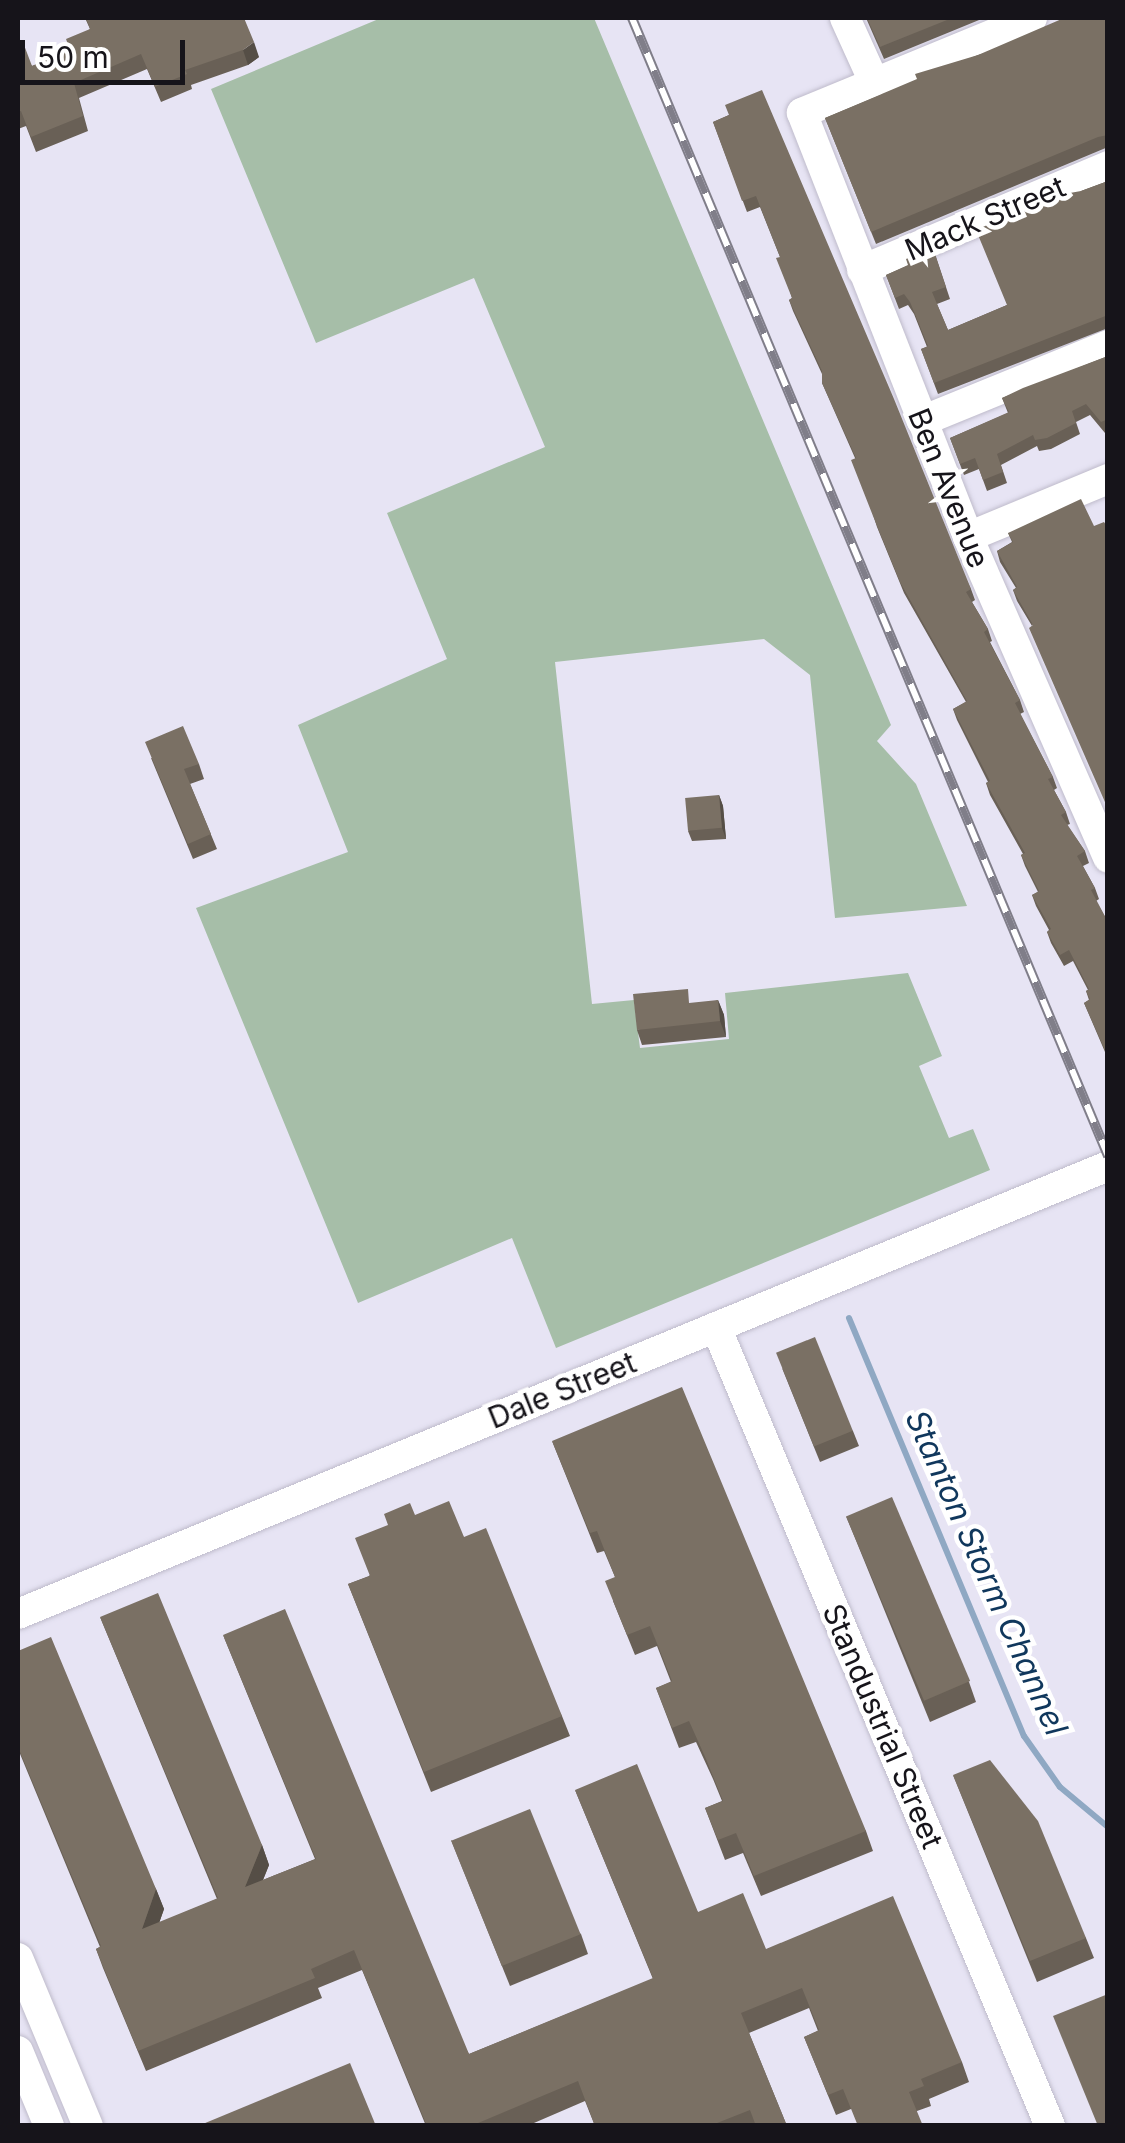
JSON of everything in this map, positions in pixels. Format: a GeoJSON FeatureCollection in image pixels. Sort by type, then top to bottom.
{"type":"FeatureCollection","features":[{"type":"Feature","properties":{"kind":"street"},"geometry":{"type":"LineString","coordinates":[[845,18],[874,82],[1032,18]]}},
{"type":"Feature","properties":{"kind":"street","name":"Ben Avenue"},"geometry":{"type":"LineString","coordinates":[[874,82],[802,113],[968,537],[1108,858]]}},
{"type":"Feature","properties":{"kind":"street","name":"Mack Street"},"geometry":{"type":"LineString","coordinates":[[862,270],[1108,166]]}},
{"type":"Feature","properties":{"kind":"street"},"geometry":{"type":"LineString","coordinates":[[922,422],[1108,345]]}},
{"type":"Feature","properties":{"kind":"street"},"geometry":{"type":"LineString","coordinates":[[968,537],[1108,479]]}},
{"type":"Feature","properties":{"kind":"street","name":"Dale Street"},"geometry":{"type":"LineString","coordinates":[[18,1614],[1108,1166]]}},
{"type":"Feature","properties":{"kind":"street","name":"Standustrial Street"},"geometry":{"type":"LineString","coordinates":[[716,1326],[1050,2126]]}},
{"type":"Feature","properties":{"kind":"street"},"geometry":{"type":"LineString","coordinates":[[18,1958],[88,2126]]}},
{"type":"Feature","properties":{"kind":"street"},"geometry":{"type":"LineString","coordinates":[[18,2051],[49,2126]]}},
{"type":"Feature","properties":{"kind":"green space"},"geometry":{"type":"Polygon","coordinates":[[[381,18],[594,18],[891,725],[877,741],[916,784],[967,906],[835,918],[810,675],[764,639],[555,662],[592,1004],[634,1000],[640,1048],[729,1039],[725,993],[908,973],[942,1056],[919,1066],[949,1138],[973,1129],[990,1170],[556,1348],[512,1238],[358,1303],[196,908],[348,852],[298,725],[447,659],[387,513],[545,447],[474,278],[316,343],[211,89],[381,18]]]}},
{"type":"Feature","properties":{"kind":"building"},"geometry":{"type":"Polygon","coordinates":[[[86,18],[244,18],[254,42],[243,50],[185,70],[187,74],[155,87],[141,54],[74,83],[83,116],[31,137],[21,111],[18,112],[18,48],[24,45],[32,66],[70,50],[66,39],[90,29],[86,18]]]}},
{"type":"Feature","properties":{"kind":"building"},"geometry":{"type":"Polygon","coordinates":[[[867,18],[952,18],[880,47],[867,18]]]}},
{"type":"Feature","properties":{"kind":"building"},"geometry":{"type":"Polygon","coordinates":[[[1064,18],[1108,18],[1108,135],[871,232],[825,118],[917,79],[915,74],[978,55],[1064,18]]]}},
{"type":"Feature","properties":{"kind":"building"},"geometry":{"type":"Polygon","coordinates":[[[762,90],[894,399],[971,589],[966,592],[988,629],[984,632],[1020,700],[1015,703],[1053,777],[1048,779],[1066,812],[1061,815],[1085,851],[1077,856],[1108,922],[1108,1057],[1084,1003],[1090,999],[1086,991],[1089,989],[1069,950],[1060,955],[1047,932],[1051,929],[1032,895],[1039,891],[1021,855],[1025,853],[986,783],[990,781],[953,709],[967,701],[900,582],[873,516],[851,460],[856,458],[789,300],[792,298],[776,258],[780,257],[756,196],[742,201],[713,122],[729,115],[725,105],[762,90]]]}},
{"type":"Feature","properties":{"kind":"building"},"geometry":{"type":"Polygon","coordinates":[[[1108,181],[1108,315],[934,383],[921,349],[928,346],[910,302],[904,294],[895,298],[886,275],[908,265],[906,259],[928,249],[935,254],[946,287],[932,292],[948,330],[1007,305],[976,230],[1053,196],[1108,181]]]}},
{"type":"Feature","properties":{"kind":"building"},"geometry":{"type":"Polygon","coordinates":[[[1108,356],[1108,419],[1101,422],[1086,404],[1072,411],[1076,423],[1047,438],[1035,440],[1033,435],[997,454],[1003,472],[983,480],[975,458],[960,464],[950,438],[1009,412],[1002,398],[1108,356]]]}},
{"type":"Feature","properties":{"kind":"building"},"geometry":{"type":"Polygon","coordinates":[[[1081,499],[1094,526],[1104,522],[1108,528],[1108,809],[1029,628],[1033,625],[1013,590],[1017,587],[997,551],[1013,542],[1008,533],[1081,499]]]}},
{"type":"Feature","properties":{"kind":"building"},"geometry":{"type":"Polygon","coordinates":[[[183,726],[199,764],[184,769],[211,834],[188,844],[145,742],[183,726]]]}},
{"type":"Feature","properties":{"kind":"building"},"geometry":{"type":"Polygon","coordinates":[[[719,795],[722,828],[688,831],[685,798],[719,795]]]}},
{"type":"Feature","properties":{"kind":"building"},"geometry":{"type":"Polygon","coordinates":[[[688,989],[689,1003],[718,1000],[720,1021],[637,1030],[633,994],[688,989]]]}},
{"type":"Feature","properties":{"kind":"building"},"geometry":{"type":"Polygon","coordinates":[[[815,1337],[853,1431],[814,1446],[776,1353],[815,1337]]]}},
{"type":"Feature","properties":{"kind":"building"},"geometry":{"type":"Polygon","coordinates":[[[682,1387],[866,1831],[754,1876],[736,1833],[718,1840],[705,1808],[723,1801],[706,1759],[689,1721],[672,1728],[656,1688],[672,1681],[650,1626],[627,1635],[605,1581],[615,1577],[597,1531],[590,1533],[552,1441],[682,1387]]]}},
{"type":"Feature","properties":{"kind":"building"},"geometry":{"type":"Polygon","coordinates":[[[892,1497],[970,1681],[924,1701],[846,1517],[892,1497]]]}},
{"type":"Feature","properties":{"kind":"building"},"geometry":{"type":"Polygon","coordinates":[[[449,1501],[464,1537],[486,1528],[562,1716],[424,1772],[348,1584],[370,1576],[355,1538],[388,1525],[384,1514],[410,1503],[415,1515],[449,1501]]]}},
{"type":"Feature","properties":{"kind":"building"},"geometry":{"type":"Polygon","coordinates":[[[158,1593],[262,1845],[245,1887],[316,1859],[223,1635],[285,1609],[469,2054],[653,1978],[575,1790],[637,1764],[698,1912],[743,1893],[766,1949],[893,1896],[962,2062],[921,2079],[924,2086],[909,2092],[923,2126],[858,2126],[843,2089],[828,2095],[804,2037],[819,2030],[802,1988],[741,2013],[787,2126],[756,2126],[750,2110],[717,2123],[718,2126],[595,2126],[578,2081],[471,2126],[427,2126],[354,1950],[311,1969],[315,1978],[138,2051],[96,1949],[101,1946],[18,1747],[18,1651],[51,1637],[156,1889],[142,1929],[218,1898],[100,1617],[158,1593]]]}},
{"type":"Feature","properties":{"kind":"building"},"geometry":{"type":"Polygon","coordinates":[[[990,1760],[1038,1821],[1086,1938],[1030,1961],[953,1775],[990,1760]]]}},
{"type":"Feature","properties":{"kind":"building"},"geometry":{"type":"Polygon","coordinates":[[[530,1809],[581,1934],[502,1966],[451,1841],[530,1809]]]}},
{"type":"Feature","properties":{"kind":"building"},"geometry":{"type":"Polygon","coordinates":[[[1108,1994],[1108,2126],[1098,2126],[1053,2016],[1108,1994]]]}},
{"type":"Feature","properties":{"kind":"building"},"geometry":{"type":"Polygon","coordinates":[[[350,2063],[376,2126],[198,2126],[350,2063]]]}},
{"type":"Feature","properties":{"kind":"waterway","name":"Stanton Storm Channel"},"geometry":{"type":"LineString","coordinates":[[849,1318],[1024,1736],[1060,1787],[1108,1827]]}},
{"type":"Feature","properties":{"kind":"railway"},"geometry":{"type":"LineString","coordinates":[[632,18],[1108,1156]]}}]}
